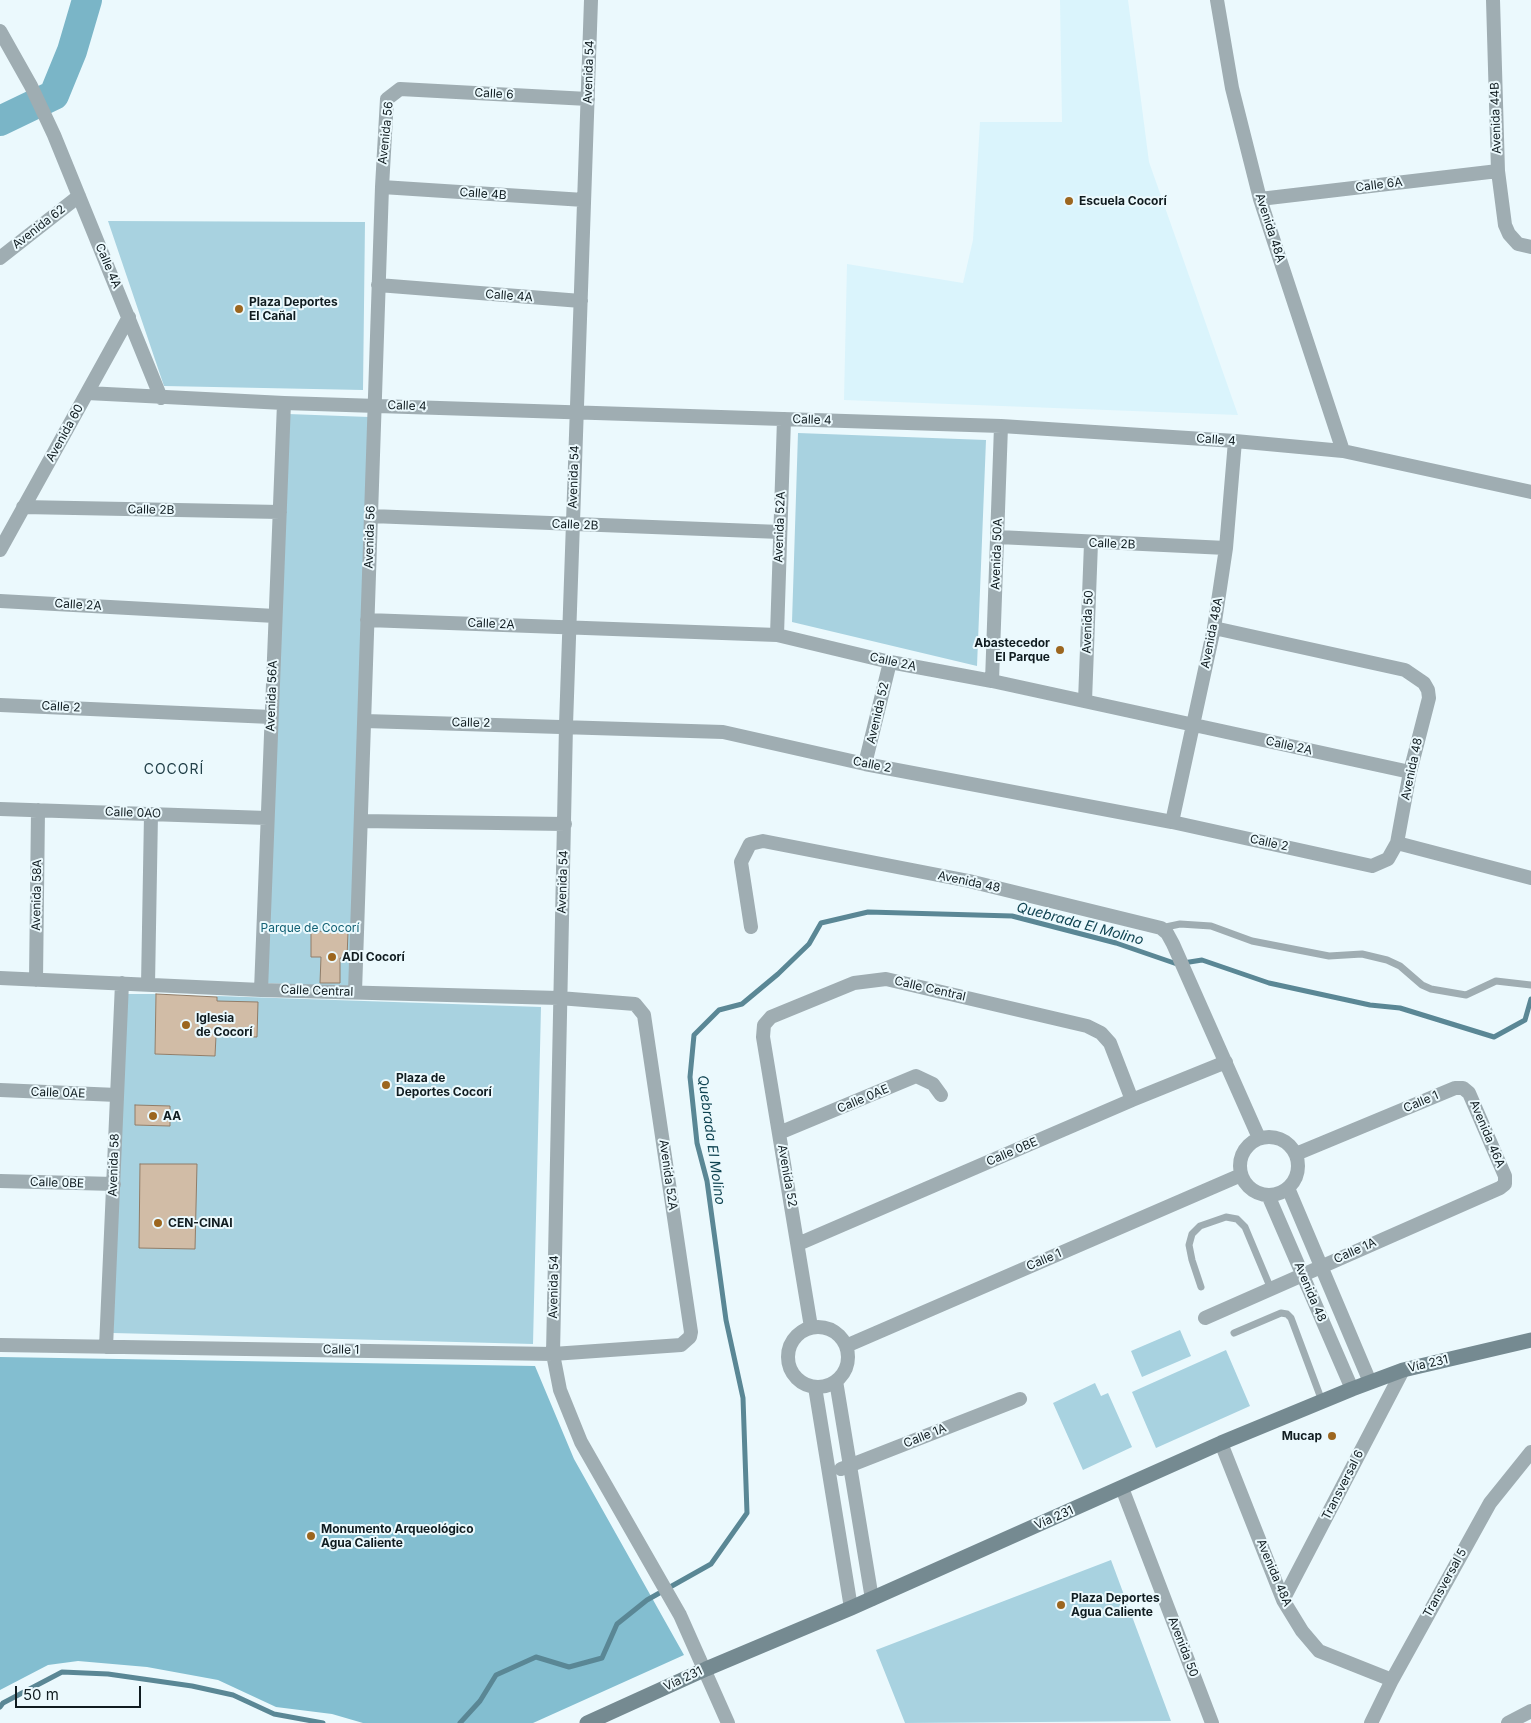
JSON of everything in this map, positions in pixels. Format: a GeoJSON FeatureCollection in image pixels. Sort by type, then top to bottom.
{"type":"FeatureCollection","features":[{"type":"Feature","properties":{"kind":"main road","name":"Vía 231"},"geometry":{"type":"LineString","coordinates":[[587,1723],[706,1669],[872,1599],[1221,1443],[1322,1401],[1403,1370],[1531,1340]]}},
{"type":"Feature","properties":{"kind":"street","name":"Avenida 54"},"geometry":{"type":"LineString","coordinates":[[591,0],[566,725],[553,1354],[560,1390],[580,1442],[680,1615],[706,1669],[728,1723]]}},
{"type":"Feature","properties":{"kind":"street","name":"Avenida 48A"},"geometry":{"type":"LineString","coordinates":[[1217,0],[1232,88],[1260,199],[1343,450]]}},
{"type":"Feature","properties":{"kind":"street","name":"Avenida 44B"},"geometry":{"type":"LineString","coordinates":[[1493,0],[1498,171],[1505,225],[1509,234],[1518,244],[1531,247]]}},
{"type":"Feature","properties":{"kind":"street","name":"Calle 4A"},"geometry":{"type":"LineString","coordinates":[[0,32],[32,86],[54,135],[162,398]]}},
{"type":"Feature","properties":{"kind":"street","name":"Calle 6"},"geometry":{"type":"LineString","coordinates":[[400,89],[588,99]]}},
{"type":"Feature","properties":{"kind":"street","name":"Avenida 56"},"geometry":{"type":"LineString","coordinates":[[355,992],[382,187],[387,99],[400,89]]}},
{"type":"Feature","properties":{"kind":"street","name":"Calle 6A"},"geometry":{"type":"LineString","coordinates":[[1260,199],[1498,171]]}},
{"type":"Feature","properties":{"kind":"street","name":"Calle 4B"},"geometry":{"type":"LineString","coordinates":[[382,187],[584,200]]}},
{"type":"Feature","properties":{"kind":"street","name":"Avenida 62"},"geometry":{"type":"LineString","coordinates":[[0,258],[79,196]]}},
{"type":"Feature","properties":{"kind":"street","name":"Calle 4A"},"geometry":{"type":"LineString","coordinates":[[378,285],[581,301]]}},
{"type":"Feature","properties":{"kind":"street","name":"Avenida 60"},"geometry":{"type":"LineString","coordinates":[[0,550],[129,317]]}},
{"type":"Feature","properties":{"kind":"street","name":"Calle 4"},"geometry":{"type":"LineString","coordinates":[[87,393],[284,403],[374,404],[1001,426],[1235,441],[1343,450],[1531,492]]}},
{"type":"Feature","properties":{"kind":"street","name":"Avenida 56A"},"geometry":{"type":"LineString","coordinates":[[261,990],[284,403]]}},
{"type":"Feature","properties":{"kind":"street","name":"Avenida 52A"},"geometry":{"type":"LineString","coordinates":[[776,634],[784,419]]}},
{"type":"Feature","properties":{"kind":"street","name":"Avenida 50A"},"geometry":{"type":"LineString","coordinates":[[992,681],[1001,426]]}},
{"type":"Feature","properties":{"kind":"street","name":"Avenida 48A"},"geometry":{"type":"LineString","coordinates":[[1172,822],[1214,628],[1226,548],[1235,441]]}},
{"type":"Feature","properties":{"kind":"street","name":"Calle 2B"},"geometry":{"type":"LineString","coordinates":[[23,507],[280,512]]}},
{"type":"Feature","properties":{"kind":"street","name":"Calle 2B"},"geometry":{"type":"LineString","coordinates":[[371,516],[780,532]]}},
{"type":"Feature","properties":{"kind":"street","name":"Calle 2B"},"geometry":{"type":"LineString","coordinates":[[998,537],[1091,543],[1226,548]]}},
{"type":"Feature","properties":{"kind":"street","name":"Avenida 50"},"geometry":{"type":"LineString","coordinates":[[1085,702],[1091,543]]}},
{"type":"Feature","properties":{"kind":"street","name":"Calle 2A"},"geometry":{"type":"LineString","coordinates":[[0,601],[275,616]]}},
{"type":"Feature","properties":{"kind":"street","name":"Calle 2A"},"geometry":{"type":"LineString","coordinates":[[368,620],[776,634],[890,662],[992,681],[1410,772]]}},
{"type":"Feature","properties":{"kind":"street","name":"Avenida 48"},"geometry":{"type":"LineString","coordinates":[[1214,628],[1405,670],[1418,678],[1428,690],[1428,698],[1410,772],[1397,843],[1388,859],[1372,866]]}},
{"type":"Feature","properties":{"kind":"street","name":"Avenida 52"},"geometry":{"type":"LineString","coordinates":[[865,764],[890,662]]}},
{"type":"Feature","properties":{"kind":"street","name":"Calle 2"},"geometry":{"type":"LineString","coordinates":[[0,704],[271,718]]}},
{"type":"Feature","properties":{"kind":"street","name":"Calle 2"},"geometry":{"type":"LineString","coordinates":[[365,721],[566,725],[723,732],[865,764],[1172,822],[1372,866]]}},
{"type":"Feature","properties":{"kind":"street","name":"Calle 0AO"},"geometry":{"type":"LineString","coordinates":[[0,809],[267,818]]}},
{"type":"Feature","properties":{"kind":"street","name":"Avenida 58A"},"geometry":{"type":"LineString","coordinates":[[36,980],[38,810]]}},
{"type":"Feature","properties":{"kind":"street"},"geometry":{"type":"LineString","coordinates":[[148,985],[152,814]]}},
{"type":"Feature","properties":{"kind":"street"},"geometry":{"type":"LineString","coordinates":[[361,820],[565,824]]}},
{"type":"Feature","properties":{"kind":"street","name":"Avenida 48"},"geometry":{"type":"LineString","coordinates":[[750,927],[741,862],[750,844],[763,841],[970,881],[1161,928]]}},
{"type":"Feature","properties":{"kind":"street"},"geometry":{"type":"LineString","coordinates":[[1397,843],[1531,878]]}},
{"type":"Feature","properties":{"kind":"street"},"geometry":{"type":"LineString","coordinates":[[1161,928],[1167,933],[1173,944],[1259,1138]]}},
{"type":"Feature","properties":{"kind":"street","name":"Calle Central"},"geometry":{"type":"LineString","coordinates":[[0,978],[261,990],[559,998],[635,1004]]}},
{"type":"Feature","properties":{"kind":"street","name":"Calle Central"},"geometry":{"type":"LineString","coordinates":[[764,1025],[771,1017],[854,983],[886,980],[1087,1026],[1101,1033],[1110,1043],[1132,1100]]}},
{"type":"Feature","properties":{"kind":"street","name":"Avenida 58"},"geometry":{"type":"LineString","coordinates":[[106,1347],[122,983]]}},
{"type":"Feature","properties":{"kind":"street","name":"Avenida 52A"},"geometry":{"type":"LineString","coordinates":[[635,1004],[644,1015],[691,1332],[686,1342],[681,1345]]}},
{"type":"Feature","properties":{"kind":"street","name":"Avenida 52"},"geometry":{"type":"LineString","coordinates":[[764,1025],[763,1037],[811,1327]]}},
{"type":"Feature","properties":{"kind":"street","name":"Calle 0BE"},"geometry":{"type":"LineString","coordinates":[[798,1244],[1132,1100],[1226,1062]]}},
{"type":"Feature","properties":{"kind":"street","name":"Calle 0AE"},"geometry":{"type":"LineString","coordinates":[[780,1133],[916,1076],[933,1084],[941,1095]]}},
{"type":"Feature","properties":{"kind":"street","name":"Calle 1"},"geometry":{"type":"LineString","coordinates":[[1296,1154],[1455,1088],[1463,1088]]}},
{"type":"Feature","properties":{"kind":"street","name":"Avenida 46A"},"geometry":{"type":"LineString","coordinates":[[1463,1088],[1469,1093],[1505,1176],[1505,1184]]}},
{"type":"Feature","properties":{"kind":"street","name":"Calle 0AE"},"geometry":{"type":"LineString","coordinates":[[0,1090],[117,1095]]}},
{"type":"Feature","properties":{"kind":"street"},"geometry":{"type":"LineString","coordinates":[[1270,1136],[1281,1139],[1290,1145],[1296,1154],[1297,1176],[1288,1188],[1275,1195],[1268,1195],[1252,1189],[1241,1175],[1240,1166],[1245,1149],[1259,1138],[1270,1136]]}},
{"type":"Feature","properties":{"kind":"street","name":"Calle 1"},"geometry":{"type":"LineString","coordinates":[[846,1346],[1241,1175]]}},
{"type":"Feature","properties":{"kind":"street","name":"Calle 0BE"},"geometry":{"type":"LineString","coordinates":[[0,1181],[114,1184]]}},
{"type":"Feature","properties":{"kind":"street","name":"Calle 1A"},"geometry":{"type":"LineString","coordinates":[[1205,1318],[1500,1188],[1505,1184]]}},
{"type":"Feature","properties":{"kind":"street","name":"Avenida 48"},"geometry":{"type":"LineString","coordinates":[[1288,1188],[1370,1382]]}},
{"type":"Feature","properties":{"kind":"street","name":"Avenida 48"},"geometry":{"type":"LineString","coordinates":[[1268,1195],[1352,1389]]}},
{"type":"Feature","properties":{"kind":"street"},"geometry":{"type":"LineString","coordinates":[[811,1327],[825,1327],[838,1334],[846,1346],[848,1353],[845,1369],[836,1381],[826,1386],[815,1387],[805,1384],[796,1378],[790,1369],[788,1359],[789,1348],[801,1331],[811,1327]]}},
{"type":"Feature","properties":{"kind":"street","name":"Calle 1"},"geometry":{"type":"LineString","coordinates":[[0,1345],[553,1354],[681,1345]]}},
{"type":"Feature","properties":{"kind":"street","name":"Transversal 6"},"geometry":{"type":"LineString","coordinates":[[1283,1600],[1403,1370]]}},
{"type":"Feature","properties":{"kind":"street"},"geometry":{"type":"LineString","coordinates":[[836,1381],[872,1599]]}},
{"type":"Feature","properties":{"kind":"street"},"geometry":{"type":"LineString","coordinates":[[815,1387],[851,1608]]}},
{"type":"Feature","properties":{"kind":"street","name":"Calle 1A"},"geometry":{"type":"LineString","coordinates":[[829,1473],[1020,1399]]}},
{"type":"Feature","properties":{"kind":"street","name":"Avenida 48A"},"geometry":{"type":"LineString","coordinates":[[1221,1443],[1283,1600],[1302,1632],[1319,1651],[1392,1680]]}},
{"type":"Feature","properties":{"kind":"street","name":"Transversal 5"},"geometry":{"type":"LineString","coordinates":[[1371,1723],[1392,1680],[1490,1503],[1531,1452]]}},
{"type":"Feature","properties":{"kind":"street","name":"Avenida 50"},"geometry":{"type":"LineString","coordinates":[[1122,1488],[1212,1723]]}},
{"type":"Feature","properties":{"kind":"street"},"geometry":{"type":"LineString","coordinates":[[1508,1723],[1531,1711]]}},
{"type":"Feature","properties":{"kind":"lane"},"geometry":{"type":"LineString","coordinates":[[1161,928],[1180,924],[1211,926],[1252,941],[1329,956],[1362,954],[1387,960],[1400,966],[1422,985],[1432,989],[1466,995],[1496,981],[1531,985]]}},
{"type":"Feature","properties":{"kind":"lane"},"geometry":{"type":"LineString","coordinates":[[1201,1287],[1189,1245],[1192,1234],[1200,1226],[1226,1217],[1237,1219],[1244,1227],[1271,1288]]}},
{"type":"Feature","properties":{"kind":"lane"},"geometry":{"type":"LineString","coordinates":[[1234,1333],[1281,1313],[1287,1314],[1291,1318],[1322,1401]]}},
{"type":"Feature","properties":{"kind":"shaded area","name":"Escuela Cocorí"},"geometry":{"type":"Polygon","coordinates":[[[1060,0],[1128,0],[1149,162],[1238,415],[844,400],[847,264],[963,283],[973,240],[980,122],[1062,122],[1060,0]]]}},
{"type":"Feature","properties":{"kind":"shaded area"},"geometry":{"type":"Polygon","coordinates":[[[0,1357],[535,1366],[574,1459],[684,1655],[533,1723],[363,1723],[332,1714],[276,1707],[218,1680],[147,1667],[78,1661],[48,1665],[0,1690],[0,1357]]]}},
{"type":"Feature","properties":{"kind":"green space"},"geometry":{"type":"Polygon","coordinates":[[[108,221],[365,222],[363,390],[164,386],[108,221]]]}},
{"type":"Feature","properties":{"kind":"green space","name":"Parque de Cocorí"},"geometry":{"type":"Polygon","coordinates":[[[288,414],[369,417],[349,987],[267,983],[288,414]]]}},
{"type":"Feature","properties":{"kind":"green space"},"geometry":{"type":"Polygon","coordinates":[[[798,433],[986,440],[977,666],[792,622],[798,433]]]}},
{"type":"Feature","properties":{"kind":"green space"},"geometry":{"type":"Polygon","coordinates":[[[126,994],[156,994],[155,1054],[215,1056],[217,996],[541,1007],[533,1344],[113,1333],[126,994]],[[135,1105],[135,1125],[170,1126],[135,1105]]]}},
{"type":"Feature","properties":{"kind":"green space"},"geometry":{"type":"Polygon","coordinates":[[[1180,1330],[1191,1356],[1142,1377],[1131,1351],[1180,1330]]]}},
{"type":"Feature","properties":{"kind":"green space"},"geometry":{"type":"Polygon","coordinates":[[[1226,1350],[1250,1406],[1156,1448],[1132,1392],[1226,1350]]]}},
{"type":"Feature","properties":{"kind":"green space"},"geometry":{"type":"Polygon","coordinates":[[[1095,1383],[1101,1396],[1108,1393],[1132,1447],[1083,1470],[1053,1403],[1095,1383]]]}},
{"type":"Feature","properties":{"kind":"green space","name":"Plaza Deportes Agua Caliente"},"geometry":{"type":"Polygon","coordinates":[[[1111,1560],[1171,1721],[905,1723],[876,1650],[1111,1560]]]}},
{"type":"Feature","properties":{"kind":"building","name":"ADI Cocorí"},"geometry":{"type":"Polygon","coordinates":[[[311,931],[348,932],[347,958],[340,958],[340,983],[320,983],[321,957],[311,957],[311,931]]]}},
{"type":"Feature","properties":{"kind":"building","name":"Iglesia de Cocorí"},"geometry":{"type":"Polygon","coordinates":[[[156,994],[217,997],[217,1001],[258,1002],[257,1037],[216,1036],[215,1056],[155,1054],[156,994]]]}},
{"type":"Feature","properties":{"kind":"building","name":"AA"},"geometry":{"type":"Polygon","coordinates":[[[135,1105],[170,1106],[170,1126],[135,1125],[135,1105]]]}},
{"type":"Feature","properties":{"kind":"building","name":"CEN-CINAI"},"geometry":{"type":"Polygon","coordinates":[[[140,1164],[197,1164],[195,1249],[139,1248],[140,1164]]]}},
{"type":"Feature","properties":{"kind":"waterway"},"geometry":{"type":"LineString","coordinates":[[0,121],[54,95],[72,51],[87,0]]}},
{"type":"Feature","properties":{"kind":"waterway","name":"Quebrada El Molino"},"geometry":{"type":"LineString","coordinates":[[460,1723],[480,1701],[496,1675],[536,1657],[569,1667],[602,1658],[617,1624],[647,1600],[711,1564],[747,1513],[743,1398],[726,1320],[707,1181],[697,1143],[690,1077],[694,1035],[719,1010],[742,1004],[778,974],[809,944],[821,923],[868,912],[1012,916],[1116,943],[1177,964],[1202,960],[1269,983],[1370,1005],[1400,1008],[1494,1037],[1525,1020],[1531,999]]}},
{"type":"Feature","properties":{"kind":"waterway","name":"Quebrada El Molino"},"geometry":{"type":"LineString","coordinates":[[0,1707],[3,1703],[62,1672],[108,1674],[192,1686],[233,1695],[274,1714],[323,1723]]}},
{"type":"Feature","properties":{"kind":"place","name":"Escuela Cocorí"},"geometry":{"type":"Point","coordinates":[1069,201]}},
{"type":"Feature","properties":{"kind":"place","name":"Plaza Deportes El Cañal"},"geometry":{"type":"Point","coordinates":[239,309]}},
{"type":"Feature","properties":{"kind":"place","name":"Abastecedor El Parque"},"geometry":{"type":"Point","coordinates":[1060,650]}},
{"type":"Feature","properties":{"kind":"place","name":"ADI Cocorí"},"geometry":{"type":"Point","coordinates":[332,957]}},
{"type":"Feature","properties":{"kind":"place","name":"Iglesia de Cocorí"},"geometry":{"type":"Point","coordinates":[186,1025]}},
{"type":"Feature","properties":{"kind":"place","name":"Plaza de Deportes Cocorí"},"geometry":{"type":"Point","coordinates":[386,1085]}},
{"type":"Feature","properties":{"kind":"place","name":"AA"},"geometry":{"type":"Point","coordinates":[153,1116]}},
{"type":"Feature","properties":{"kind":"place","name":"CEN-CINAI"},"geometry":{"type":"Point","coordinates":[158,1223]}},
{"type":"Feature","properties":{"kind":"place","name":"Mucap"},"geometry":{"type":"Point","coordinates":[1332,1436]}},
{"type":"Feature","properties":{"kind":"place","name":"Monumento Arqueológico Agua Caliente"},"geometry":{"type":"Point","coordinates":[311,1536]}},
{"type":"Feature","properties":{"kind":"place","name":"Plaza Deportes Agua Caliente"},"geometry":{"type":"Point","coordinates":[1061,1605]}},
{"type":"Feature","properties":{"kind":"district","name":"COCORÍ"},"geometry":{"type":"Point","coordinates":[174,770]}}]}
